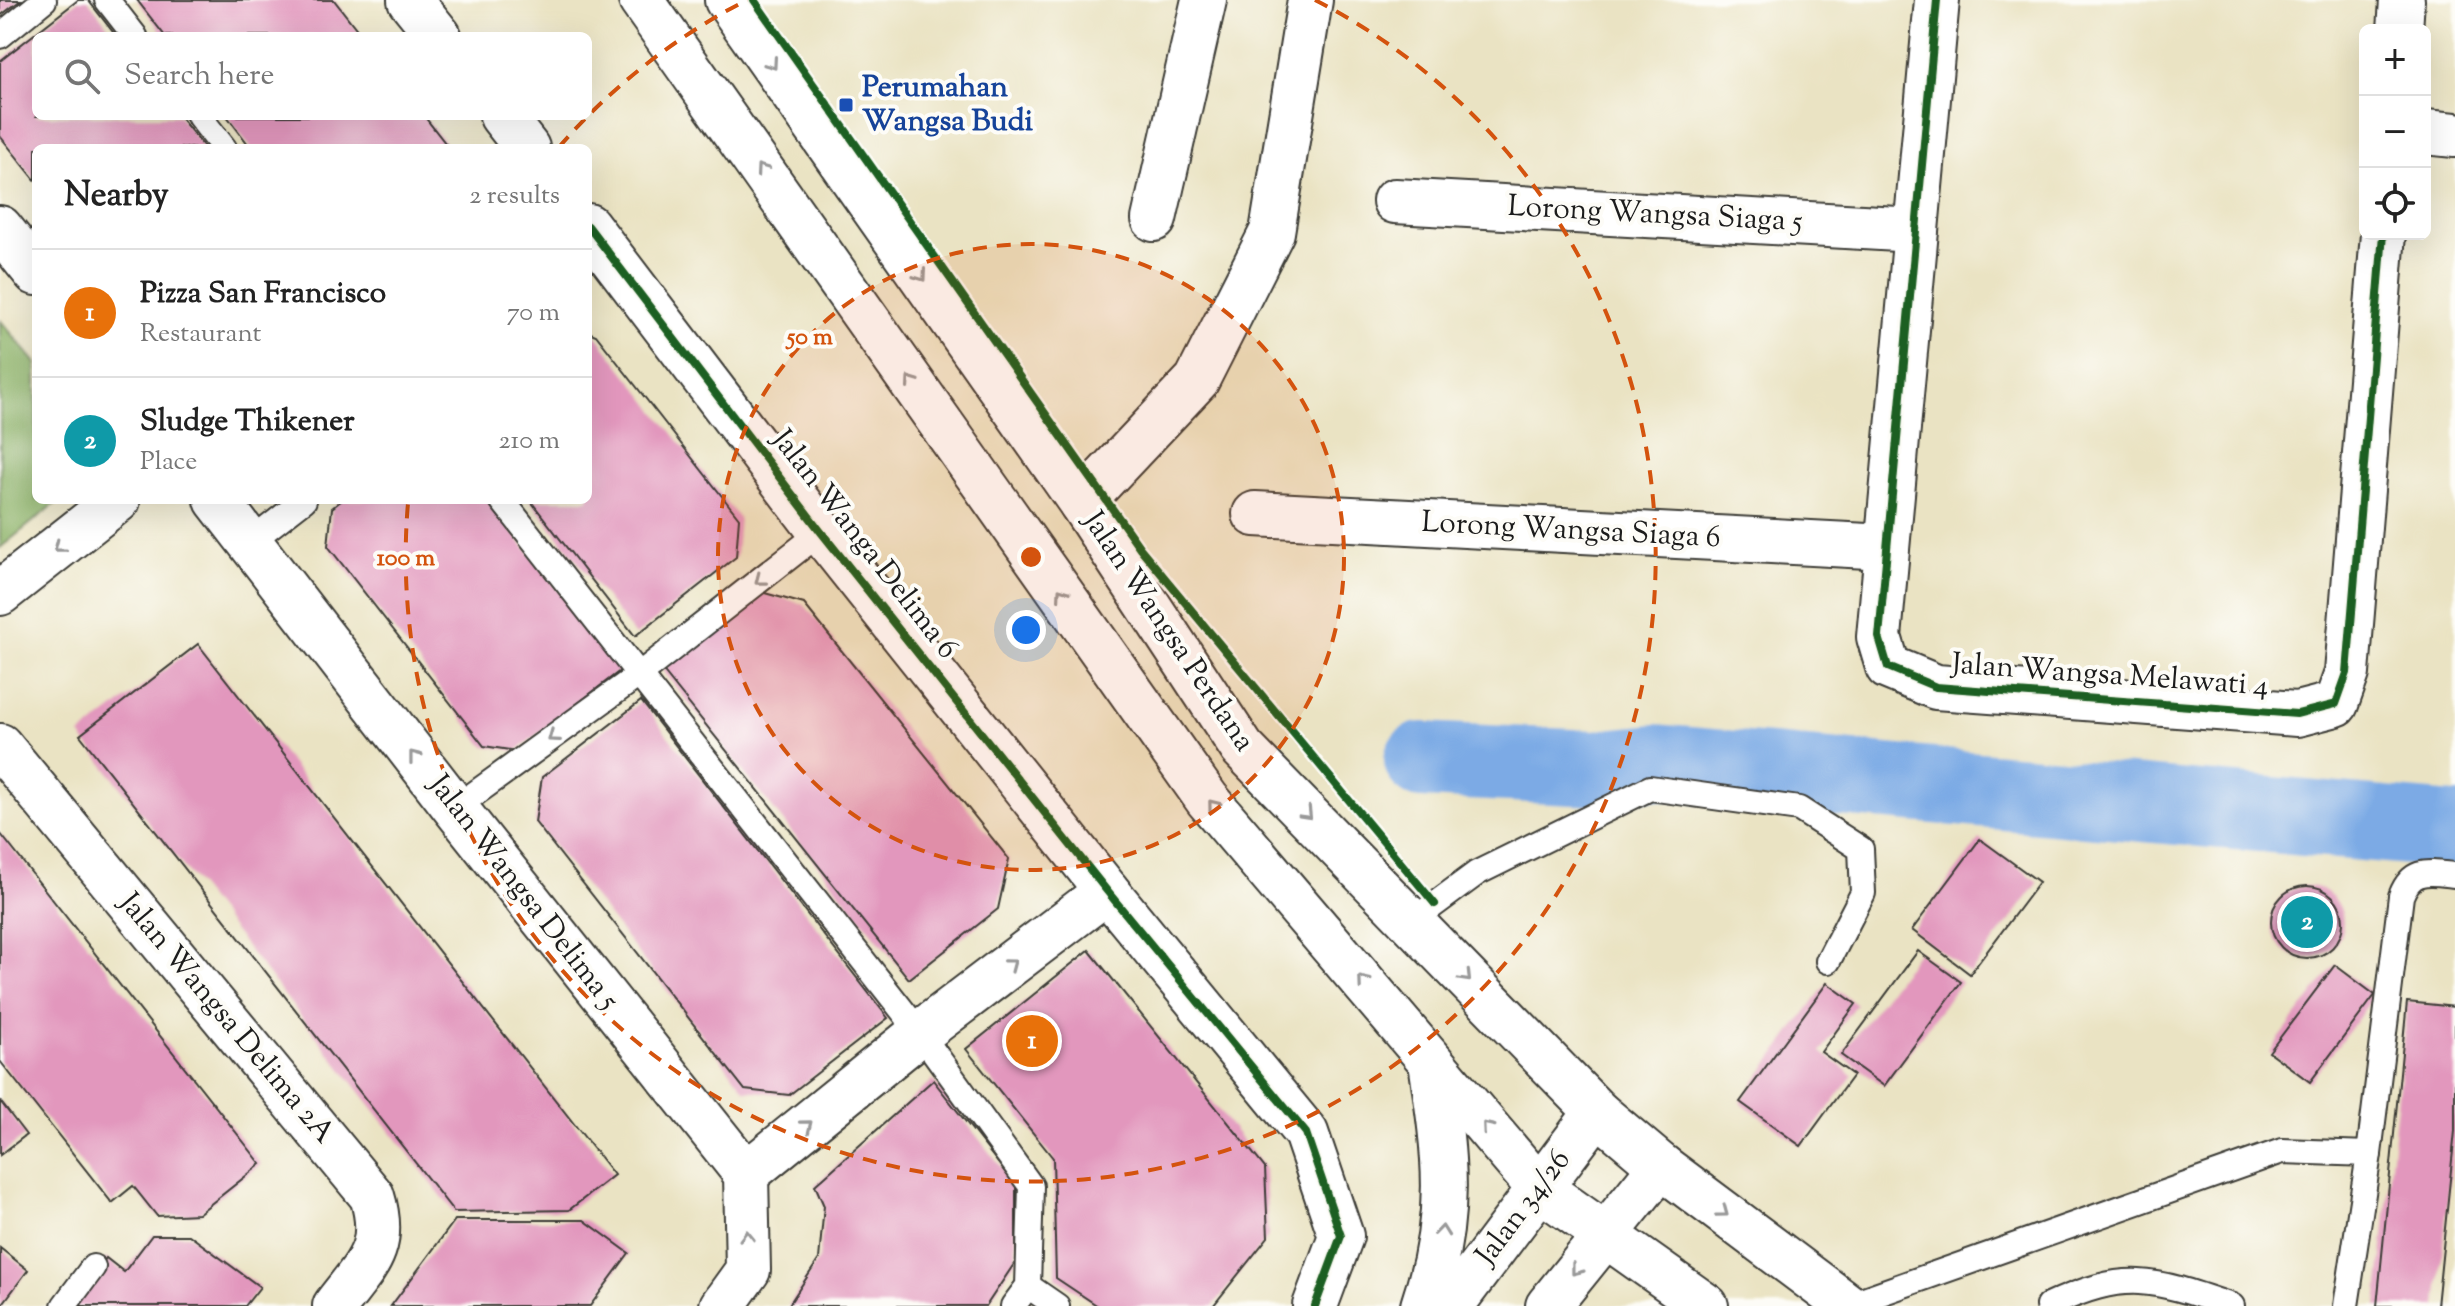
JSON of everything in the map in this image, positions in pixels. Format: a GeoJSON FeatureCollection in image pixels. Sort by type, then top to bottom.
{"type":"FeatureCollection","features":[{"type":"Feature","properties":{"kind":"street"},"geometry":{"type":"LineString","coordinates":[[410,0],[436,32]]}},
{"type":"Feature","properties":{"kind":"street","name":"Jalan Wangsa Perdana"},"geometry":{"type":"LineString","coordinates":[[641,0],[1207,799],[1538,1187],[1706,1306]]}},
{"type":"Feature","properties":{"kind":"street","name":"Jalan Wangsa Perdana"},"geometry":{"type":"LineString","coordinates":[[727,0],[1081,503],[1242,748],[1597,1112],[1661,1166],[1847,1306]]}},
{"type":"Feature","properties":{"kind":"street"},"geometry":{"type":"LineString","coordinates":[[1154,219],[1204,0]]}},
{"type":"Feature","properties":{"kind":"street"},"geometry":{"type":"LineString","coordinates":[[1081,503],[1197,380],[1272,232],[1310,0]]}},
{"type":"Feature","properties":{"kind":"street","name":"Jalan Wangsa Melawati 4"},"geometry":{"type":"LineString","coordinates":[[1937,0],[1879,637],[1888,667],[1936,687],[2297,714],[2336,704],[2347,673],[2383,240]]}},
{"type":"Feature","properties":{"kind":"street"},"geometry":{"type":"LineString","coordinates":[[2400,24],[2402,0]]}},
{"type":"Feature","properties":{"kind":"street"},"geometry":{"type":"LineString","coordinates":[[505,120],[524,144]]}},
{"type":"Feature","properties":{"kind":"street"},"geometry":{"type":"LineString","coordinates":[[2431,133],[2455,135]]}},
{"type":"Feature","properties":{"kind":"street","name":"Lorong Wangsa Siaga 5"},"geometry":{"type":"LineString","coordinates":[[1395,201],[1916,230]]}},
{"type":"Feature","properties":{"kind":"street"},"geometry":{"type":"LineString","coordinates":[[0,228],[32,268]]}},
{"type":"Feature","properties":{"kind":"street","name":"Jalan Wanga Delima 6"},"geometry":{"type":"LineString","coordinates":[[594,248],[1107,891],[1306,1133],[1341,1236],[1315,1306]]}},
{"type":"Feature","properties":{"kind":"street"},"geometry":{"type":"LineString","coordinates":[[0,593],[113,504]]}},
{"type":"Feature","properties":{"kind":"street","name":"Jalan Wangsa Delima 5"},"geometry":{"type":"LineString","coordinates":[[220,504],[455,808],[746,1174]]}},
{"type":"Feature","properties":{"kind":"street","name":"Lorong Wangsa Siaga 6"},"geometry":{"type":"LineString","coordinates":[[1255,514],[1887,547]]}},
{"type":"Feature","properties":{"kind":"street","name":"Jalan Wangsa Delima 2A"},"geometry":{"type":"LineString","coordinates":[[0,746],[372,1196],[380,1224],[375,1254],[335,1306]]}},
{"type":"Feature","properties":{"kind":"street"},"geometry":{"type":"LineString","coordinates":[[722,1306],[748,1270],[746,1174],[920,1033],[1107,891]]}},
{"type":"Feature","properties":{"kind":"street"},"geometry":{"type":"LineString","coordinates":[[1423,1306],[1440,1257],[1445,1204],[1446,1157],[1431,1062]]}},
{"type":"Feature","properties":{"kind":"street","name":"Jalan 34/26"},"geometry":{"type":"LineString","coordinates":[[1451,1306],[1597,1112]]}},
{"type":"Feature","properties":{"kind":"street"},"geometry":{"type":"LineString","coordinates":[[1548,1306],[1661,1166]]}},
{"type":"Feature","properties":{"kind":"lane"},"geometry":{"type":"LineString","coordinates":[[0,36],[44,0]]}},
{"type":"Feature","properties":{"kind":"lane"},"geometry":{"type":"LineString","coordinates":[[107,0],[132,32]]}},
{"type":"Feature","properties":{"kind":"lane"},"geometry":{"type":"LineString","coordinates":[[202,120],[221,144]]}},
{"type":"Feature","properties":{"kind":"lane"},"geometry":{"type":"LineString","coordinates":[[250,542],[299,504]]}},
{"type":"Feature","properties":{"kind":"lane"},"geometry":{"type":"LineString","coordinates":[[505,504],[920,1033],[1031,1186],[1028,1286],[1013,1306]]}},
{"type":"Feature","properties":{"kind":"lane"},"geometry":{"type":"LineString","coordinates":[[455,808],[640,674],[821,532]]}},
{"type":"Feature","properties":{"kind":"lane"},"geometry":{"type":"LineString","coordinates":[[1412,921],[1477,873],[1650,788],[1799,809],[1861,849],[1863,893],[1828,961]]}},
{"type":"Feature","properties":{"kind":"lane"},"geometry":{"type":"LineString","coordinates":[[2346,1306],[2369,1154],[2401,896],[2408,880],[2420,871],[2455,875]]}},
{"type":"Feature","properties":{"kind":"lane"},"geometry":{"type":"LineString","coordinates":[[1847,1306],[2282,1151],[2369,1154]]}},
{"type":"Feature","properties":{"kind":"lane"},"geometry":{"type":"LineString","coordinates":[[64,1306],[93,1267]]}},
{"type":"Feature","properties":{"kind":"lane"},"geometry":{"type":"LineString","coordinates":[[2048,1306],[2086,1288],[2127,1279],[2169,1284],[2232,1306]]}},
{"type":"Feature","properties":{"kind":"lane"},"geometry":{"type":"LineString","coordinates":[[1028,1286],[1057,1306]]}},
{"type":"Feature","properties":{"kind":"green space"},"geometry":{"type":"Polygon","coordinates":[[[0,320],[32,358],[32,504],[55,504],[0,548],[0,320]]]}},
{"type":"Feature","properties":{"kind":"building"},"geometry":{"type":"Polygon","coordinates":[[[0,0],[21,0],[0,16],[0,0]]]}},
{"type":"Feature","properties":{"kind":"building"},"geometry":{"type":"Polygon","coordinates":[[[78,0],[88,0],[113,32],[37,32],[78,0]]]}},
{"type":"Feature","properties":{"kind":"building"},"geometry":{"type":"Polygon","coordinates":[[[137,0],[334,0],[359,32],[162,32],[137,0]]]}},
{"type":"Feature","properties":{"kind":"building"},"geometry":{"type":"Polygon","coordinates":[[[32,36],[32,120],[182,120],[202,144],[32,144],[32,176],[0,136],[0,61],[32,36]]]}},
{"type":"Feature","properties":{"kind":"building"},"geometry":{"type":"Polygon","coordinates":[[[230,120],[427,120],[446,144],[248,144],[230,120]]]}},
{"type":"Feature","properties":{"kind":"building"},"geometry":{"type":"Polygon","coordinates":[[[592,334],[739,518],[736,557],[635,636],[533,504],[592,504],[592,334]]]}},
{"type":"Feature","properties":{"kind":"building"},"geometry":{"type":"Polygon","coordinates":[[[337,504],[491,504],[621,670],[516,751],[484,746],[328,546],[332,508],[337,504]]]}},
{"type":"Feature","properties":{"kind":"building"},"geometry":{"type":"Polygon","coordinates":[[[761,592],[804,604],[1009,859],[998,909],[909,979],[662,670],[761,592]]]}},
{"type":"Feature","properties":{"kind":"building"},"geometry":{"type":"Polygon","coordinates":[[[198,644],[614,1175],[569,1210],[454,1212],[80,735],[198,644]]]}},
{"type":"Feature","properties":{"kind":"building"},"geometry":{"type":"Polygon","coordinates":[[[641,701],[888,1018],[789,1095],[745,1090],[535,822],[542,777],[641,701]]]}},
{"type":"Feature","properties":{"kind":"building"},"geometry":{"type":"Polygon","coordinates":[[[0,833],[261,1164],[198,1214],[157,1216],[133,1186],[112,1203],[0,1061],[0,833]]]}},
{"type":"Feature","properties":{"kind":"building"},"geometry":{"type":"Polygon","coordinates":[[[1980,839],[2039,882],[1970,974],[1912,930],[1980,839]]]}},
{"type":"Feature","properties":{"kind":"building"},"geometry":{"type":"Polygon","coordinates":[[[2300,886],[2314,886],[2333,896],[2343,915],[2343,929],[2333,948],[2314,958],[2300,958],[2281,948],[2271,929],[2271,915],[2281,896],[2300,886]]]}},
{"type":"Feature","properties":{"kind":"building"},"geometry":{"type":"Polygon","coordinates":[[[1089,950],[1265,1168],[1268,1237],[1213,1306],[1098,1306],[1056,1278],[1053,1158],[966,1049],[1089,950]]]}},
{"type":"Feature","properties":{"kind":"building"},"geometry":{"type":"Polygon","coordinates":[[[1918,951],[1961,982],[1884,1086],[1841,1055],[1918,951]]]}},
{"type":"Feature","properties":{"kind":"building"},"geometry":{"type":"Polygon","coordinates":[[[2335,965],[2375,995],[2310,1082],[2269,1052],[2335,965]]]}},
{"type":"Feature","properties":{"kind":"building"},"geometry":{"type":"Polygon","coordinates":[[[1827,983],[1856,1004],[1821,1052],[1853,1075],[1801,1146],[1740,1102],[1827,983]]]}},
{"type":"Feature","properties":{"kind":"building"},"geometry":{"type":"Polygon","coordinates":[[[2407,1002],[2455,1007],[2455,1131],[2437,1306],[2377,1306],[2407,1002]]]}},
{"type":"Feature","properties":{"kind":"building"},"geometry":{"type":"Polygon","coordinates":[[[933,1080],[1016,1186],[1016,1261],[986,1306],[788,1306],[819,1259],[824,1206],[815,1185],[933,1080]]]}},
{"type":"Feature","properties":{"kind":"building"},"geometry":{"type":"Polygon","coordinates":[[[0,1101],[26,1135],[0,1155],[0,1101]]]}},
{"type":"Feature","properties":{"kind":"building"},"geometry":{"type":"Polygon","coordinates":[[[455,1220],[584,1220],[629,1253],[590,1306],[391,1306],[455,1220]]]}},
{"type":"Feature","properties":{"kind":"building"},"geometry":{"type":"Polygon","coordinates":[[[152,1235],[189,1235],[260,1287],[245,1306],[70,1306],[106,1258],[124,1272],[152,1235]]]}},
{"type":"Feature","properties":{"kind":"building"},"geometry":{"type":"Polygon","coordinates":[[[0,1248],[28,1270],[1,1306],[0,1306],[0,1248]]]}},
{"type":"Feature","properties":{"kind":"waterway"},"geometry":{"type":"LineString","coordinates":[[1422,760],[1595,768],[1656,762],[2455,831]]}},
{"type":"Feature","properties":{"kind":"cycle path"},"geometry":{"type":"LineString","coordinates":[[754,0],[1140,548],[1435,904]]}},
{"type":"Feature","properties":{"kind":"cycle path"},"geometry":{"type":"LineString","coordinates":[[1937,0],[1879,637],[1888,667],[1936,687],[2297,714],[2336,704],[2347,673],[2383,240]]}},
{"type":"Feature","properties":{"kind":"cycle path"},"geometry":{"type":"LineString","coordinates":[[592,231],[821,532],[1107,891],[1306,1133],[1341,1236],[1315,1306]]}},
{"type":"Feature","properties":{"kind":"place","name":"Perumahan Wangsa Budi"},"geometry":{"type":"Point","coordinates":[846,105]}},
{"type":"Feature","properties":{"kind":"place","name":"Sludge Thikener"},"geometry":{"type":"Point","coordinates":[2307,922]}},
{"type":"Feature","properties":{"kind":"place","name":"Pizza San Francisco"},"geometry":{"type":"Point","coordinates":[1032,1041]}}]}
